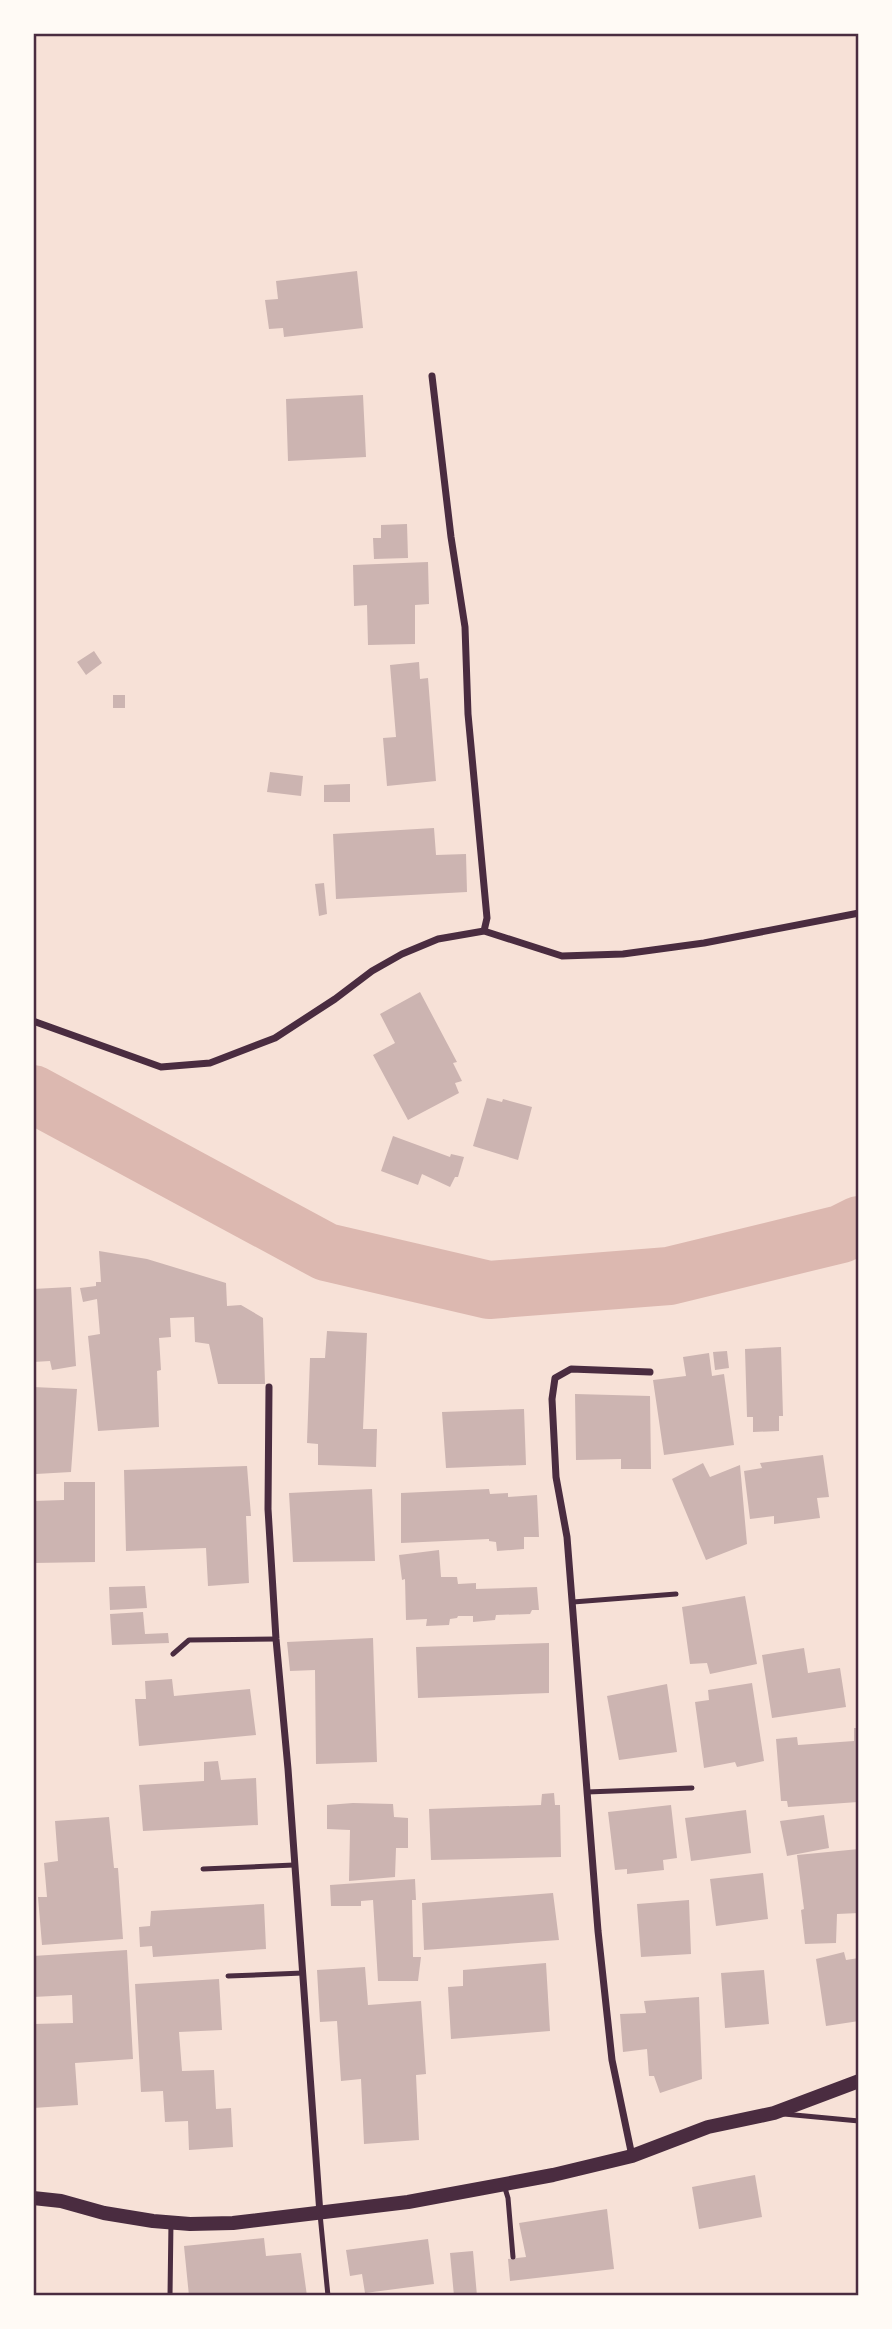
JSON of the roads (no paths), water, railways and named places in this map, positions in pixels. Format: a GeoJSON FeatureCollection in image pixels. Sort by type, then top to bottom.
{"type":"FeatureCollection","features":[{"type":"Feature","properties":{"kind":"main road"},"geometry":{"type":"LineString","coordinates":[[33,2198],[61,2201],[104,2213],[171,2222],[233,2223],[408,2202],[505,2185],[632,2156],[708,2127],[774,2113],[859,2081]]}},
{"type":"Feature","properties":{"kind":"street"},"geometry":{"type":"LineString","coordinates":[[432,376],[451,537],[465,627],[468,714],[487,918],[484,931]]}},
{"type":"Feature","properties":{"kind":"street"},"geometry":{"type":"LineString","coordinates":[[33,1021],[161,1067],[210,1063],[275,1038],[372,971],[402,954],[438,939],[484,931],[562,956],[623,954],[704,943],[859,913]]}},
{"type":"Feature","properties":{"kind":"street"},"geometry":{"type":"LineString","coordinates":[[632,2156],[612,2060],[567,1537],[556,1477],[552,1399],[555,1378],[571,1369],[650,1372]]}},
{"type":"Feature","properties":{"kind":"street"},"geometry":{"type":"LineString","coordinates":[[269,1387],[268,1509],[276,1639],[320,2214]]}},
{"type":"Feature","properties":{"kind":"lane"},"geometry":{"type":"LineString","coordinates":[[573,1602],[676,1594]]}},
{"type":"Feature","properties":{"kind":"lane"},"geometry":{"type":"LineString","coordinates":[[173,1654],[189,1640],[276,1639]]}},
{"type":"Feature","properties":{"kind":"lane"},"geometry":{"type":"LineString","coordinates":[[587,1792],[692,1788]]}},
{"type":"Feature","properties":{"kind":"lane"},"geometry":{"type":"LineString","coordinates":[[203,1869],[294,1865]]}},
{"type":"Feature","properties":{"kind":"lane"},"geometry":{"type":"LineString","coordinates":[[228,1976],[303,1973]]}},
{"type":"Feature","properties":{"kind":"lane"},"geometry":{"type":"LineString","coordinates":[[774,2113],[859,2121]]}},
{"type":"Feature","properties":{"kind":"lane"},"geometry":{"type":"LineString","coordinates":[[505,2185],[513,2257]]}},
{"type":"Feature","properties":{"kind":"lane"},"geometry":{"type":"LineString","coordinates":[[320,2214],[328,2296]]}},
{"type":"Feature","properties":{"kind":"lane"},"geometry":{"type":"LineString","coordinates":[[170,2296],[171,2222]]}},
{"type":"Feature","properties":{"kind":"waterway"},"geometry":{"type":"LineString","coordinates":[[33,1094],[326,1252],[489,1290],[669,1276],[841,1234],[859,1225]]}}]}
